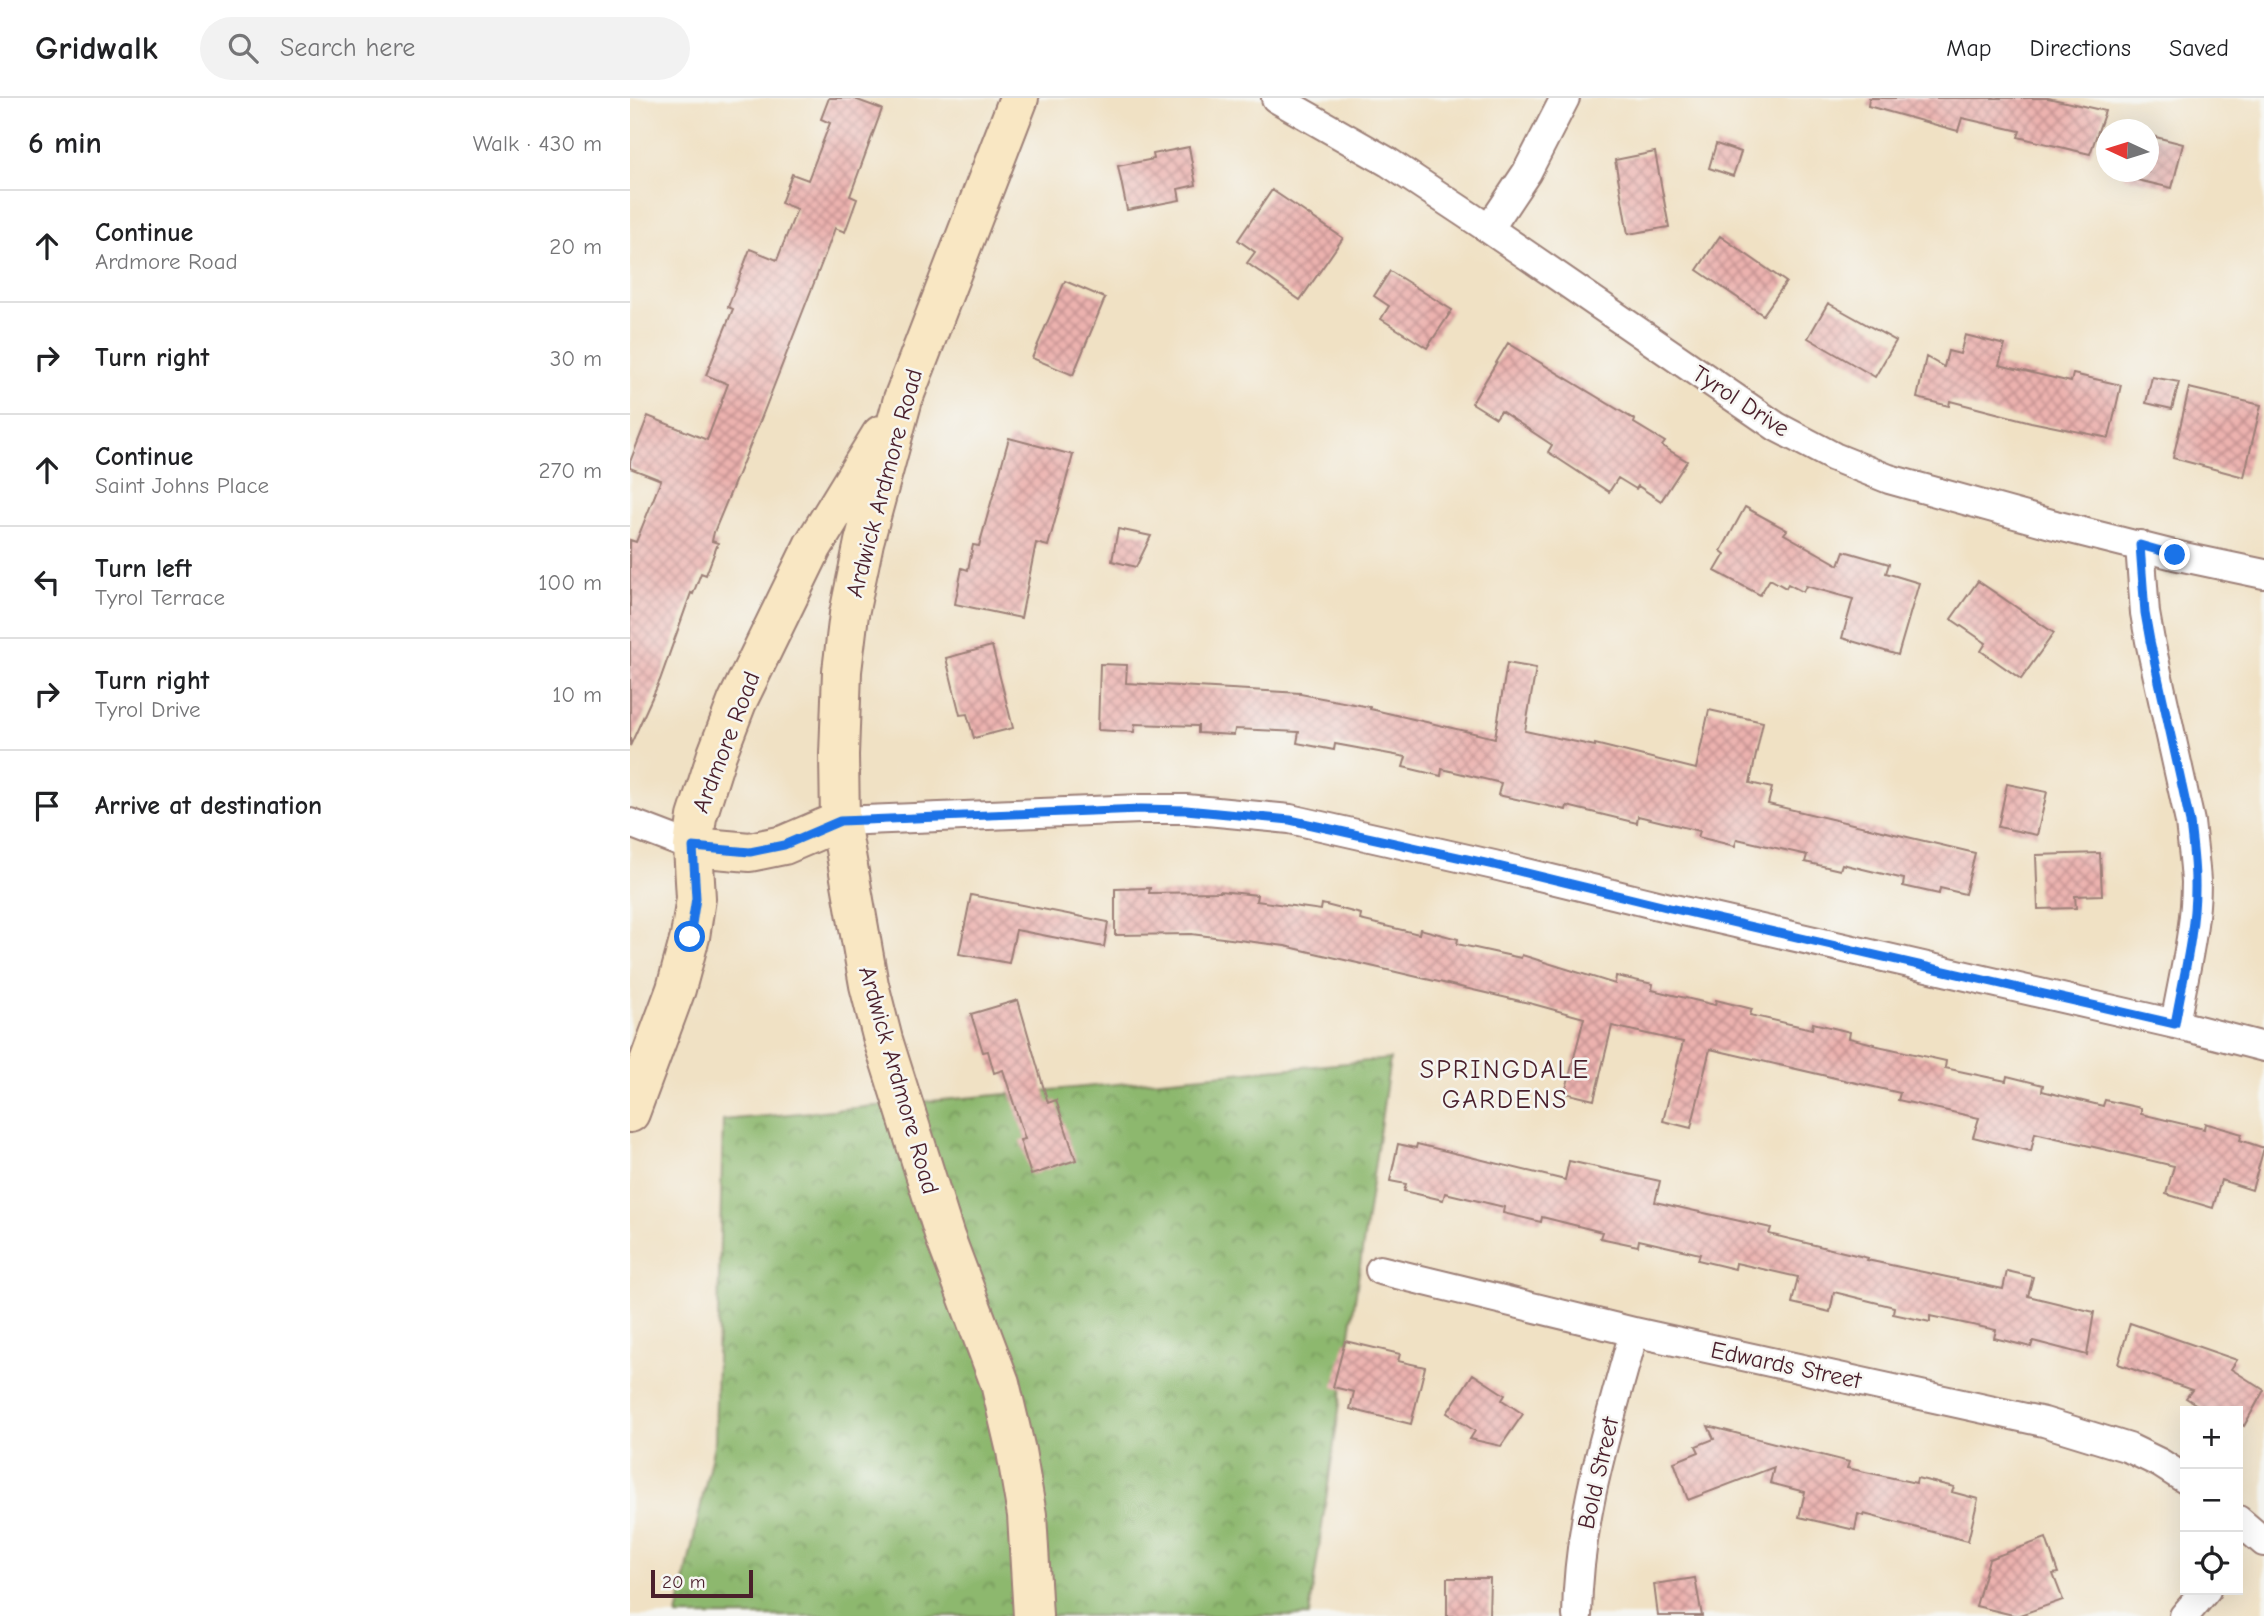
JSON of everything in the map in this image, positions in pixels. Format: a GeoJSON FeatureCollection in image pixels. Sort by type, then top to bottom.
{"type":"FeatureCollection","features":[{"type":"Feature","properties":{"kind":"street","name":"Ardwick Ardmore Road"},"geometry":{"type":"LineString","coordinates":[[1019,98],[903,399],[864,542],[849,614],[842,671],[839,755],[840,821],[869,985],[883,1040],[946,1237],[1000,1383],[1027,1515],[1033,1616]]}},
{"type":"Feature","properties":{"kind":"street","name":"Tyrol Drive"},"geometry":{"type":"LineString","coordinates":[[1276,98],[1388,162],[1777,427],[1834,457],[1889,479],[2185,558],[2264,574]]}},
{"type":"Feature","properties":{"kind":"street"},"geometry":{"type":"LineString","coordinates":[[1489,229],[1527,172],[1565,98]]}},
{"type":"Feature","properties":{"kind":"street","name":"Ardmore Road"},"geometry":{"type":"LineString","coordinates":[[630,1113],[676,989],[690,937],[696,898],[693,847],[697,817],[704,790],[737,702],[813,545],[903,399]]}},
{"type":"Feature","properties":{"kind":"street"},"geometry":{"type":"LineString","coordinates":[[2140,545],[2145,613],[2190,822],[2196,884],[2194,913],[2175,1024]]}},
{"type":"Feature","properties":{"kind":"street"},"geometry":{"type":"LineString","coordinates":[[630,823],[693,847],[750,852],[784,845],[840,821],[1141,809],[1197,810],[1290,820],[1494,865],[2264,1047]]}},
{"type":"Feature","properties":{"kind":"street","name":"Edwards Street"},"geometry":{"type":"LineString","coordinates":[[1380,1270],[1634,1332],[2070,1429],[2129,1448],[2160,1462],[2180,1476]]}},
{"type":"Feature","properties":{"kind":"street","name":"Bold Street"},"geometry":{"type":"LineString","coordinates":[[1577,1616],[1578,1571],[1594,1476],[1634,1332]]}},
{"type":"Feature","properties":{"kind":"street"},"geometry":{"type":"LineString","coordinates":[[2184,1616],[2202,1595]]}},
{"type":"Feature","properties":{"kind":"green space"},"geometry":{"type":"Polygon","coordinates":[[[1390,1059],[1309,1616],[677,1616],[715,1440],[723,1120],[1390,1059]]]}},
{"type":"Feature","properties":{"kind":"building"},"geometry":{"type":"Polygon","coordinates":[[[829,98],[852,98],[882,109],[850,196],[857,199],[845,232],[835,228],[714,532],[712,541],[718,543],[706,575],[701,573],[693,594],[691,593],[660,680],[630,746],[630,540],[636,542],[661,480],[630,468],[630,462],[648,416],[707,440],[728,384],[706,375],[733,309],[728,307],[750,249],[777,260],[797,209],[781,203],[792,174],[808,180],[830,123],[821,119],[829,98]]]}},
{"type":"Feature","properties":{"kind":"building"},"geometry":{"type":"Polygon","coordinates":[[[1869,98],[2048,98],[2105,111],[2102,119],[2096,119],[2096,137],[2090,154],[2018,137],[2020,131],[1962,118],[1958,131],[1868,106],[1869,98]]]}},
{"type":"Feature","properties":{"kind":"building"},"geometry":{"type":"Polygon","coordinates":[[[2159,138],[2183,144],[2172,188],[2146,182],[2159,182],[2159,138]]]}},
{"type":"Feature","properties":{"kind":"building"},"geometry":{"type":"Polygon","coordinates":[[[1716,144],[1741,152],[1733,176],[1709,168],[1716,144]]]}},
{"type":"Feature","properties":{"kind":"building"},"geometry":{"type":"Polygon","coordinates":[[[1189,147],[1196,185],[1178,189],[1180,200],[1127,210],[1118,166],[1154,159],[1153,154],[1189,147]]]}},
{"type":"Feature","properties":{"kind":"building"},"geometry":{"type":"Polygon","coordinates":[[[1655,152],[1669,227],[1628,234],[1615,160],[1655,152]]]}},
{"type":"Feature","properties":{"kind":"building"},"geometry":{"type":"Polygon","coordinates":[[[1272,190],[1343,238],[1300,300],[1247,263],[1255,252],[1238,240],[1272,190]]]}},
{"type":"Feature","properties":{"kind":"building"},"geometry":{"type":"Polygon","coordinates":[[[1720,236],[1786,282],[1763,315],[1697,270],[1720,236]]]}},
{"type":"Feature","properties":{"kind":"building"},"geometry":{"type":"Polygon","coordinates":[[[1390,271],[1452,310],[1427,348],[1381,319],[1389,306],[1374,296],[1390,271]]]}},
{"type":"Feature","properties":{"kind":"building"},"geometry":{"type":"Polygon","coordinates":[[[1065,281],[1105,298],[1073,375],[1032,358],[1065,281]]]}},
{"type":"Feature","properties":{"kind":"building"},"geometry":{"type":"Polygon","coordinates":[[[1828,303],[1896,341],[1875,377],[1808,338],[1828,303]]]}},
{"type":"Feature","properties":{"kind":"building"},"geometry":{"type":"Polygon","coordinates":[[[1965,335],[2005,345],[1999,365],[2071,382],[2073,374],[2121,385],[2109,438],[1950,401],[1949,406],[1917,398],[1926,357],[1944,367],[1948,351],[1960,354],[1965,335]]]}},
{"type":"Feature","properties":{"kind":"building"},"geometry":{"type":"Polygon","coordinates":[[[1508,343],[1635,420],[1634,423],[1665,442],[1662,446],[1687,461],[1661,501],[1638,486],[1636,489],[1618,478],[1609,492],[1548,452],[1552,445],[1501,411],[1496,418],[1472,403],[1508,343]]]}},
{"type":"Feature","properties":{"kind":"building"},"geometry":{"type":"Polygon","coordinates":[[[2152,377],[2179,382],[2172,409],[2146,403],[2152,377]]]}},
{"type":"Feature","properties":{"kind":"building"},"geometry":{"type":"Polygon","coordinates":[[[2189,388],[2261,405],[2244,477],[2173,458],[2189,388]]]}},
{"type":"Feature","properties":{"kind":"building"},"geometry":{"type":"Polygon","coordinates":[[[1009,438],[1073,455],[1048,546],[1036,543],[1021,618],[955,604],[962,568],[968,570],[973,545],[979,546],[1009,438]]]}},
{"type":"Feature","properties":{"kind":"building"},"geometry":{"type":"Polygon","coordinates":[[[1745,507],[1787,530],[1784,534],[1839,565],[1844,551],[1889,564],[1886,573],[1919,583],[1898,655],[1842,638],[1853,599],[1806,586],[1803,592],[1788,584],[1786,588],[1770,579],[1760,595],[1715,571],[1725,554],[1721,551],[1745,507]]]}},
{"type":"Feature","properties":{"kind":"building"},"geometry":{"type":"Polygon","coordinates":[[[1118,529],[1151,536],[1136,567],[1112,561],[1118,529]]]}},
{"type":"Feature","properties":{"kind":"building"},"geometry":{"type":"Polygon","coordinates":[[[1978,581],[2054,633],[2021,679],[1981,651],[1986,643],[1951,619],[1978,581]]]}},
{"type":"Feature","properties":{"kind":"building"},"geometry":{"type":"Polygon","coordinates":[[[992,646],[1013,728],[974,738],[967,714],[960,715],[946,658],[992,646]]]}},
{"type":"Feature","properties":{"kind":"building"},"geometry":{"type":"Polygon","coordinates":[[[1507,663],[1536,668],[1525,731],[1595,744],[1696,769],[1709,710],[1763,722],[1750,783],[1772,788],[1768,804],[1975,853],[1965,894],[1940,888],[1939,894],[1903,886],[1904,879],[1842,864],[1840,870],[1805,862],[1807,855],[1737,839],[1735,846],[1698,837],[1700,831],[1638,816],[1637,823],[1567,806],[1566,810],[1498,795],[1501,783],[1442,769],[1441,776],[1403,767],[1406,757],[1335,744],[1334,750],[1297,743],[1299,732],[1235,729],[1234,735],[1198,733],[1198,726],[1135,724],[1134,732],[1098,730],[1100,664],[1127,665],[1126,683],[1300,693],[1495,738],[1507,663]]]}},
{"type":"Feature","properties":{"kind":"building"},"geometry":{"type":"Polygon","coordinates":[[[2007,784],[2047,792],[2037,835],[1998,827],[2007,784]]]}},
{"type":"Feature","properties":{"kind":"building"},"geometry":{"type":"Polygon","coordinates":[[[2100,853],[2102,895],[2075,896],[2076,908],[2038,909],[2036,855],[2100,853]]]}},
{"type":"Feature","properties":{"kind":"building"},"geometry":{"type":"Polygon","coordinates":[[[1150,888],[1149,893],[1220,891],[1257,895],[1256,901],[1321,910],[1322,904],[1361,914],[1360,920],[1419,934],[1420,929],[1458,939],[1457,944],[1521,958],[1522,955],[1615,984],[1616,976],[1653,984],[1652,990],[1715,1005],[1716,1000],[1752,1009],[1750,1015],[1812,1029],[1813,1023],[1850,1032],[1849,1038],[1946,1061],[1945,1068],[2006,1081],[2007,1076],[2043,1085],[2042,1091],[2103,1106],[2105,1100],[2141,1108],[2141,1114],[2204,1129],[2205,1123],[2242,1134],[2240,1140],[2264,1148],[2252,1190],[2221,1180],[2213,1208],[2166,1194],[2174,1166],[2035,1133],[2031,1151],[1973,1137],[1979,1118],[1898,1100],[1900,1093],[1710,1049],[1691,1128],[1663,1121],[1683,1042],[1612,1026],[1594,1100],[1565,1093],[1584,1018],[1285,946],[1191,934],[1115,935],[1115,889],[1150,888]]]}},
{"type":"Feature","properties":{"kind":"building"},"geometry":{"type":"Polygon","coordinates":[[[971,895],[1108,922],[1104,947],[1016,930],[1009,963],[959,954],[971,895]]]}},
{"type":"Feature","properties":{"kind":"building"},"geometry":{"type":"Polygon","coordinates":[[[1018,1000],[1048,1103],[1056,1100],[1076,1160],[1031,1175],[1020,1140],[1025,1139],[1003,1070],[994,1073],[988,1051],[983,1052],[971,1014],[1018,1000]]]}},
{"type":"Feature","properties":{"kind":"building"},"geometry":{"type":"Polygon","coordinates":[[[1398,1144],[1416,1148],[1417,1144],[1565,1180],[1569,1161],[1660,1181],[1655,1202],[1771,1228],[1769,1234],[1868,1258],[1867,1260],[2003,1289],[2007,1271],[2033,1277],[2028,1296],[2094,1312],[2087,1355],[2033,1341],[2031,1347],[1994,1338],[1996,1330],[1930,1316],[1930,1322],[1893,1314],[1894,1307],[1834,1292],[1830,1312],[1792,1303],[1798,1277],[1736,1263],[1735,1269],[1698,1260],[1700,1254],[1639,1240],[1638,1246],[1600,1238],[1602,1232],[1542,1217],[1541,1222],[1503,1213],[1504,1207],[1445,1193],[1443,1200],[1404,1191],[1406,1184],[1390,1181],[1398,1144]]]}},
{"type":"Feature","properties":{"kind":"building"},"geometry":{"type":"Polygon","coordinates":[[[2130,1323],[2237,1360],[2231,1369],[2264,1390],[2244,1426],[2243,1406],[2199,1406],[2186,1398],[2192,1390],[2118,1364],[2130,1323]]]}},
{"type":"Feature","properties":{"kind":"building"},"geometry":{"type":"Polygon","coordinates":[[[1345,1341],[1400,1354],[1398,1361],[1425,1367],[1411,1424],[1350,1409],[1354,1392],[1333,1387],[1345,1341]]]}},
{"type":"Feature","properties":{"kind":"building"},"geometry":{"type":"Polygon","coordinates":[[[1473,1374],[1505,1395],[1502,1400],[1523,1414],[1501,1446],[1470,1439],[1475,1431],[1447,1413],[1473,1374]]]}},
{"type":"Feature","properties":{"kind":"building"},"geometry":{"type":"Polygon","coordinates":[[[1708,1426],[1849,1462],[1847,1468],[1916,1483],[1917,1478],[1954,1487],[1952,1492],[1978,1499],[1968,1541],[1864,1514],[1858,1514],[1855,1530],[1799,1517],[1805,1492],[1770,1483],[1774,1467],[1688,1500],[1674,1462],[1699,1452],[1696,1446],[1714,1439],[1708,1426]]]}},
{"type":"Feature","properties":{"kind":"building"},"geometry":{"type":"Polygon","coordinates":[[[2046,1538],[2058,1573],[2053,1574],[2063,1600],[2017,1616],[1976,1606],[1989,1559],[2046,1538]]]}},
{"type":"Feature","properties":{"kind":"building"},"geometry":{"type":"Polygon","coordinates":[[[1447,1578],[1490,1578],[1489,1616],[1447,1616],[1447,1578]]]}},
{"type":"Feature","properties":{"kind":"building"},"geometry":{"type":"Polygon","coordinates":[[[1695,1578],[1702,1616],[1658,1616],[1654,1584],[1695,1578]]]}},
{"type":"Feature","properties":{"kind":"district","name":"SPRINGDALE GARDENS"},"geometry":{"type":"Point","coordinates":[1505,1084]}},
{"type":"Feature","properties":{"kind":"route"},"geometry":{"type":"LineString","coordinates":[[690,937],[696,898],[693,847],[750,852],[784,845],[840,821],[1141,809],[1186,810],[1290,820],[2175,1024],[2194,913],[2196,884],[2190,822],[2145,613],[2140,545],[2175,555]]}}]}
